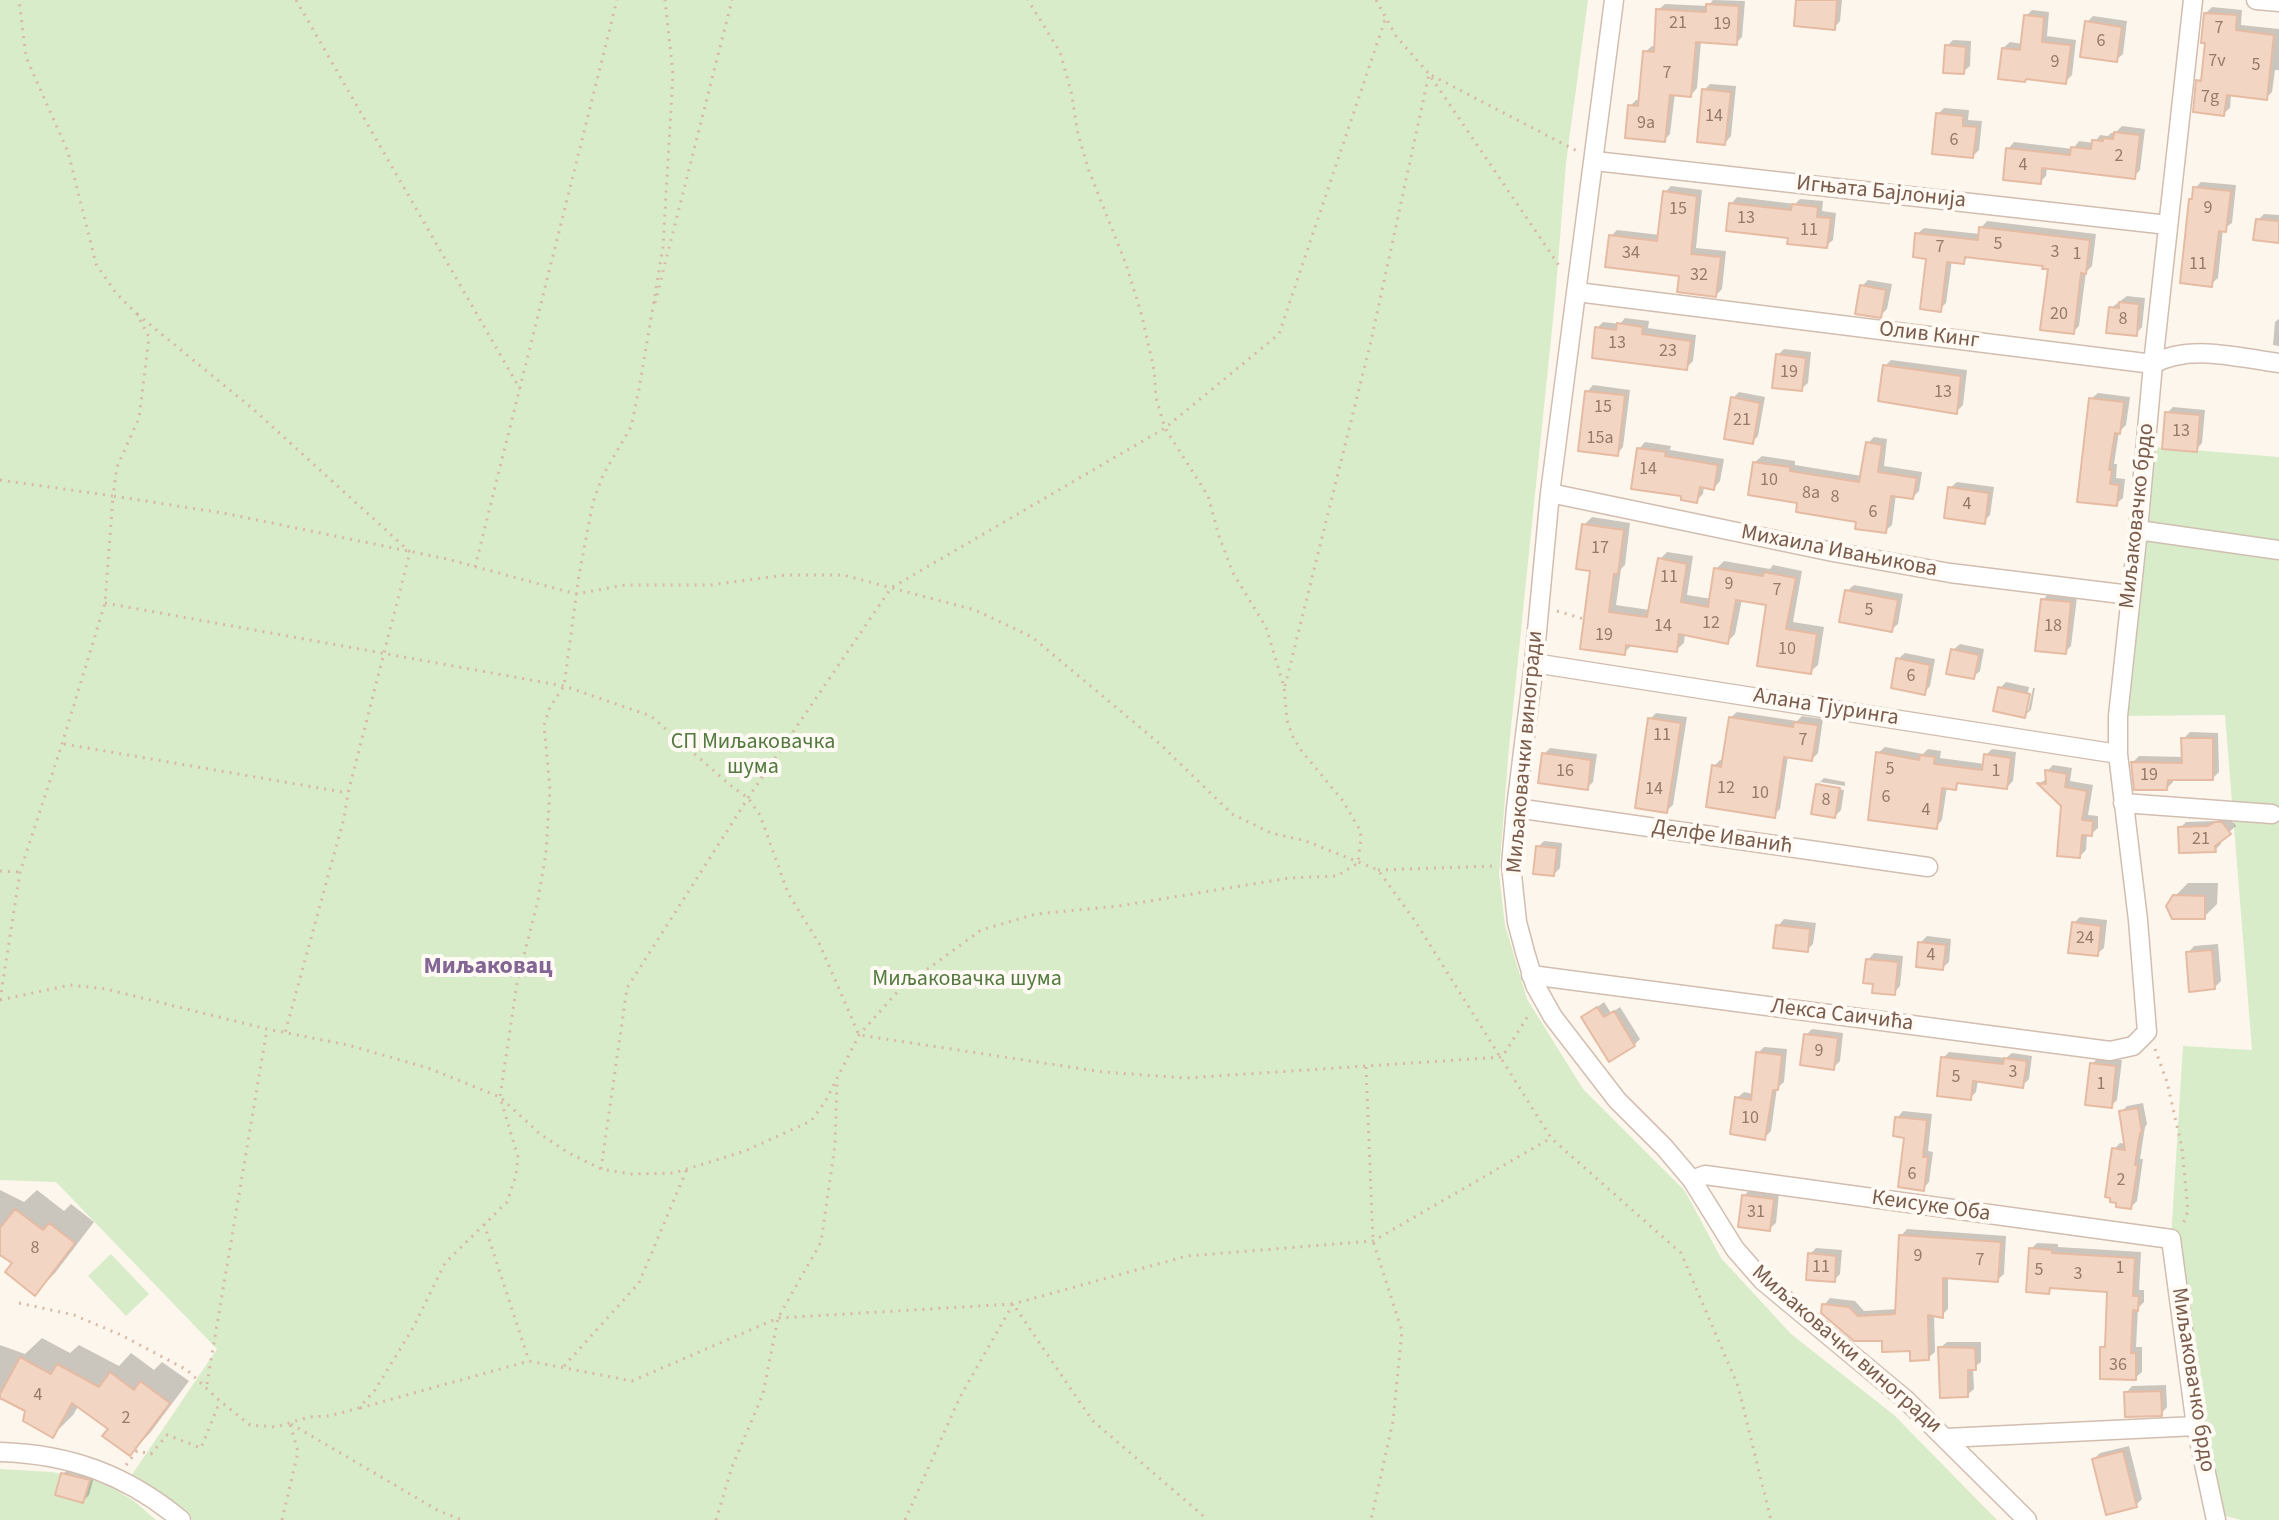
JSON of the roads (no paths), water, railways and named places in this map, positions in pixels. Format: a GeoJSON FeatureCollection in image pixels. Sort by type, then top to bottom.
{"type":"FeatureCollection","features":[{"type":"Feature","properties":{"kind":"street","name":"Миљаковачки виногради"},"geometry":{"type":"LineString","coordinates":[[1614,0],[1550,493],[1511,865],[1517,922],[1531,975],[1553,1017],[1617,1100],[1692,1180],[1725,1236],[1763,1281],[1884,1381],[2027,1520]]}},
{"type":"Feature","properties":{"kind":"street","name":"Миљаковачко брдо"},"geometry":{"type":"LineString","coordinates":[[2147,1032],[2138,920],[2118,754],[2118,716],[2193,0]]}},
{"type":"Feature","properties":{"kind":"street"},"geometry":{"type":"LineString","coordinates":[[2256,0],[2279,2]]}},
{"type":"Feature","properties":{"kind":"street","name":"Игњата Бајлонија"},"geometry":{"type":"LineString","coordinates":[[1595,161],[2168,225]]}},
{"type":"Feature","properties":{"kind":"street","name":"Олив Кинг"},"geometry":{"type":"LineString","coordinates":[[1577,292],[2153,364],[2165,356],[2190,353],[2279,363]]}},
{"type":"Feature","properties":{"kind":"street","name":"Михаила Ивањикова"},"geometry":{"type":"LineString","coordinates":[[1550,493],[1847,555],[1950,573],[2130,595]]}},
{"type":"Feature","properties":{"kind":"street"},"geometry":{"type":"LineString","coordinates":[[2138,530],[2279,550]]}},
{"type":"Feature","properties":{"kind":"street","name":"Алана Тјуринга"},"geometry":{"type":"LineString","coordinates":[[1534,663],[2118,754]]}},
{"type":"Feature","properties":{"kind":"street"},"geometry":{"type":"LineString","coordinates":[[2123,803],[2272,814]]}},
{"type":"Feature","properties":{"kind":"street","name":"Делфе Иванић"},"geometry":{"type":"LineString","coordinates":[[1516,808],[1928,867]]}},
{"type":"Feature","properties":{"kind":"street","name":"Лекса Саичића"},"geometry":{"type":"LineString","coordinates":[[1531,975],[2110,1051],[2133,1046],[2147,1032]]}},
{"type":"Feature","properties":{"kind":"street","name":"Кеисуке Оба"},"geometry":{"type":"LineString","coordinates":[[1692,1180],[1705,1175],[2171,1239]]}},
{"type":"Feature","properties":{"kind":"street","name":"Миљаковачко брдо"},"geometry":{"type":"LineString","coordinates":[[2171,1239],[2196,1426],[2216,1520]]}},
{"type":"Feature","properties":{"kind":"street","name":"Миљаковачки виногради"},"geometry":{"type":"LineString","coordinates":[[1946,1438],[2196,1426]]}},
{"type":"Feature","properties":{"kind":"street"},"geometry":{"type":"LineString","coordinates":[[0,1452],[69,1461],[116,1477],[181,1520]]}},
{"type":"Feature","properties":{"kind":"district","name":"Миљаковац"},"geometry":{"type":"Point","coordinates":[488,968]}},
{"type":"Feature","properties":{"kind":"park label","name":"СП Миљаковачка шума"},"geometry":{"type":"Point","coordinates":[753,756]}},
{"type":"Feature","properties":{"kind":"park label","name":"Миљаковачка шума"},"geometry":{"type":"Point","coordinates":[967,980]}}]}
